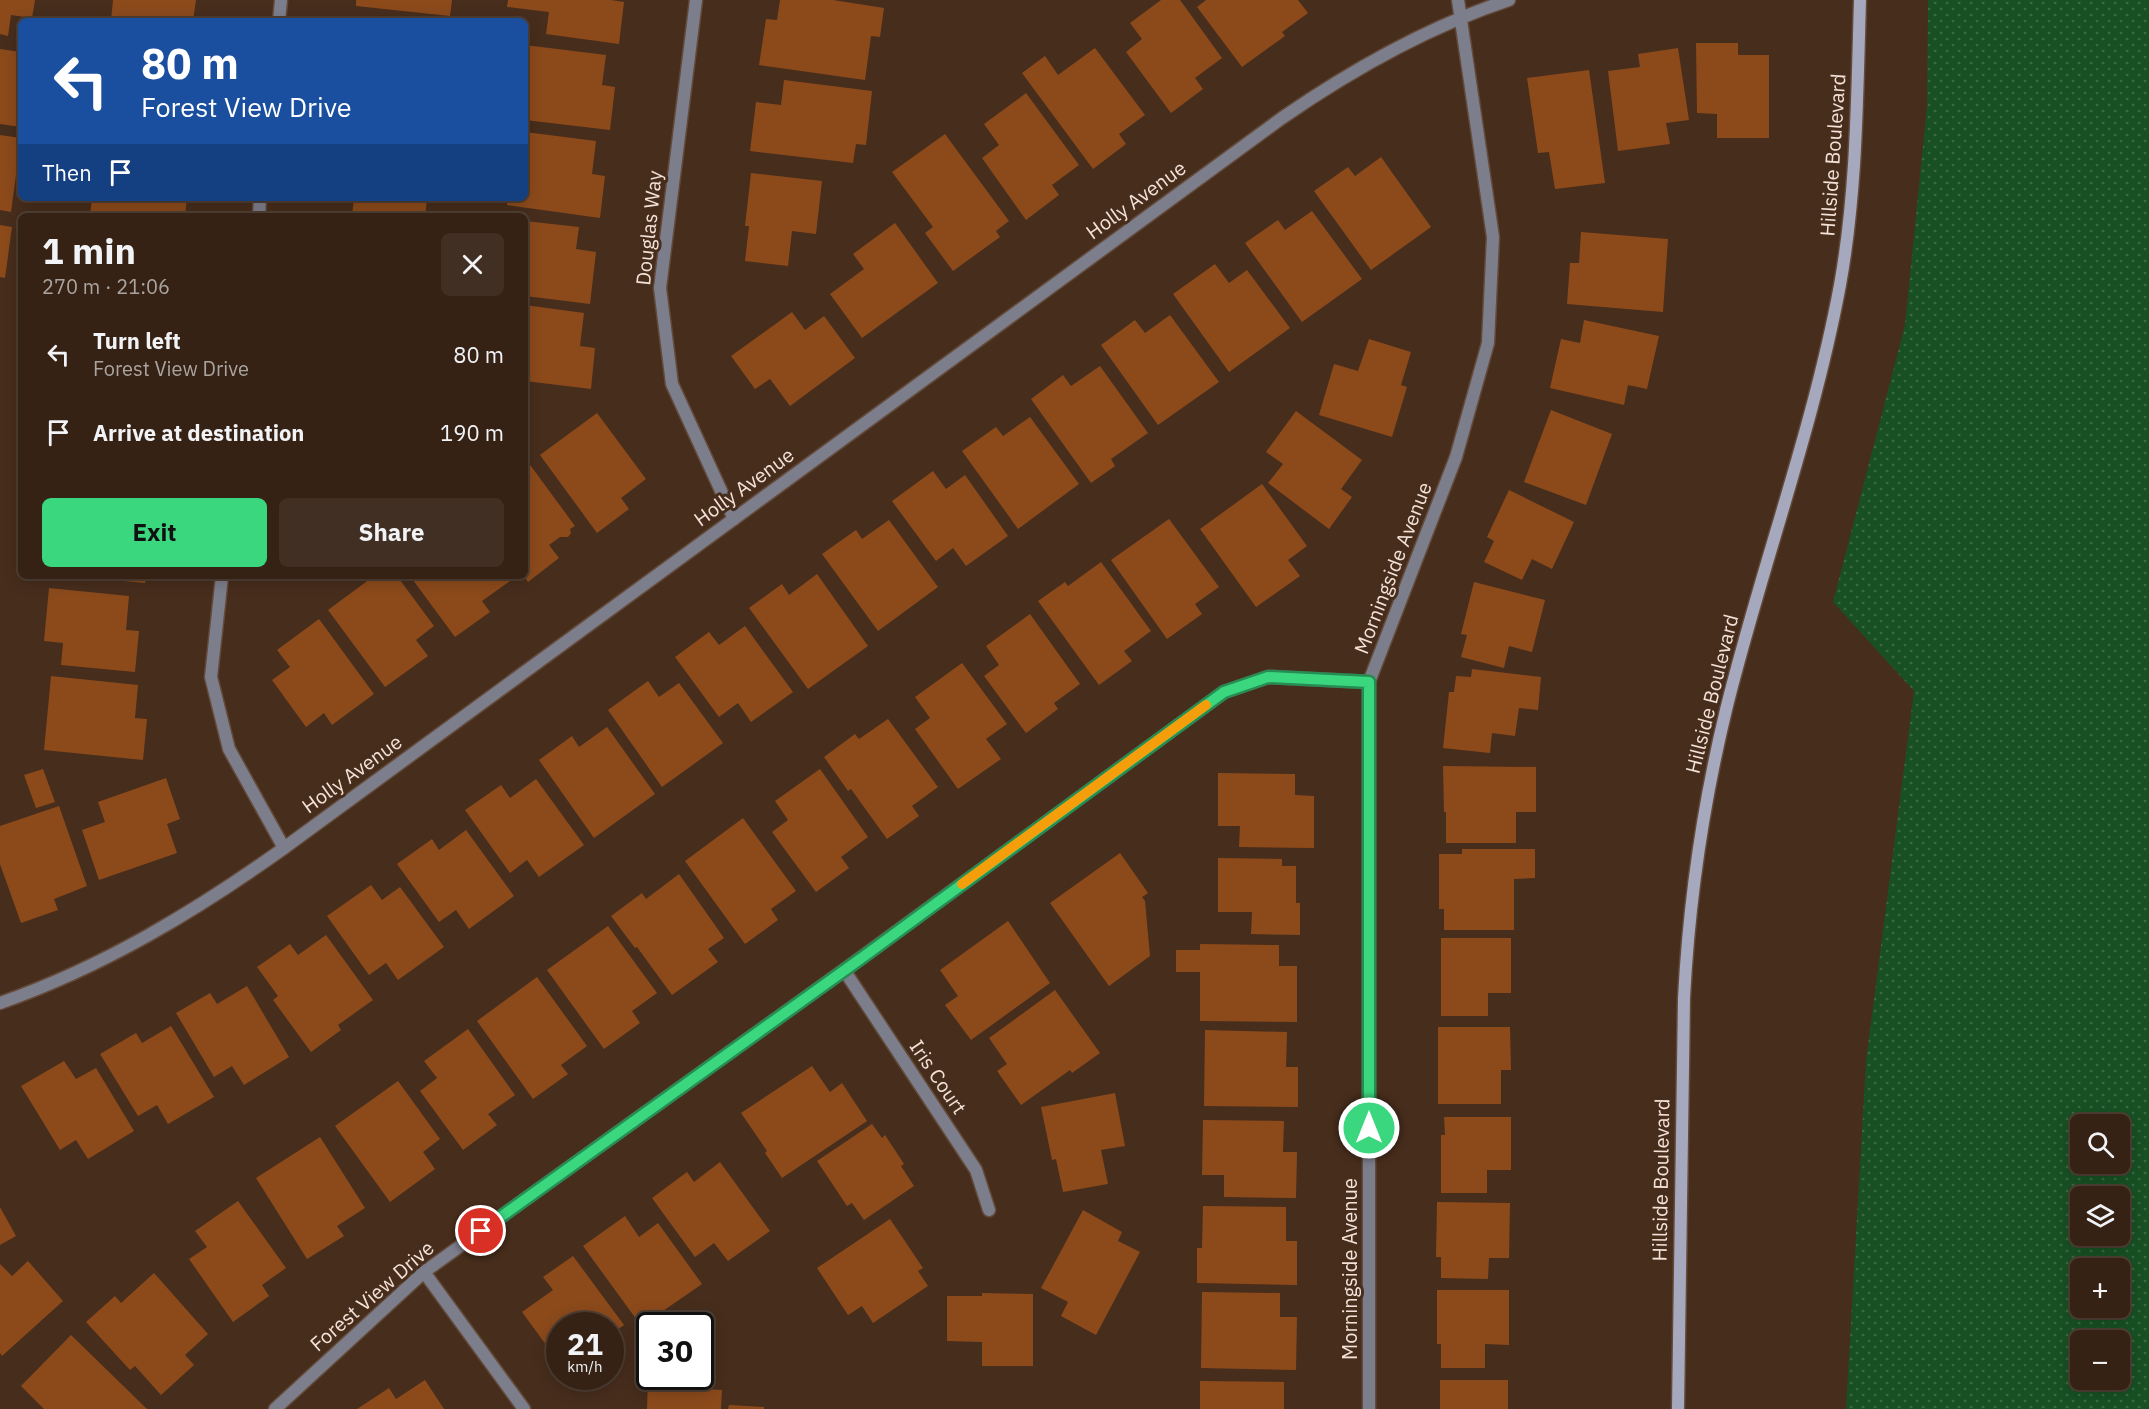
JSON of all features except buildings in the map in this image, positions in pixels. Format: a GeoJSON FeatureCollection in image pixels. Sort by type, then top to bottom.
{"type":"FeatureCollection","features":[{"type":"Feature","properties":{"kind":"main road","name":"Hillside Boulevard"},"geometry":{"type":"LineString","coordinates":[[1678,1409],[1684,998],[1687,935],[1694,873],[1709,785],[1726,709],[1814,399],[1839,286],[1854,181],[1860,0]]}},
{"type":"Feature","properties":{"kind":"street"},"geometry":{"type":"LineString","coordinates":[[279,18],[281,0]]}},
{"type":"Feature","properties":{"kind":"street","name":"Douglas Way"},"geometry":{"type":"LineString","coordinates":[[696,0],[660,288],[672,384],[734,519]]}},
{"type":"Feature","properties":{"kind":"street","name":"Morningside Avenue"},"geometry":{"type":"LineString","coordinates":[[1369,1409],[1369,682],[1456,458],[1488,343],[1493,237],[1458,0]]}},
{"type":"Feature","properties":{"kind":"street","name":"Holly Avenue"},"geometry":{"type":"LineString","coordinates":[[0,1003],[62,979],[144,939],[215,897],[1318,93],[1396,48],[1461,17],[1509,0]]}},
{"type":"Feature","properties":{"kind":"street"},"geometry":{"type":"LineString","coordinates":[[222,579],[211,677],[229,749],[284,848]]}},
{"type":"Feature","properties":{"kind":"street","name":"Forest View Drive"},"geometry":{"type":"LineString","coordinates":[[275,1409],[424,1272],[844,970],[1224,692],[1268,677],[1369,682]]}},
{"type":"Feature","properties":{"kind":"street","name":"Iris Court"},"geometry":{"type":"LineString","coordinates":[[844,970],[976,1170],[989,1210]]}},
{"type":"Feature","properties":{"kind":"street"},"geometry":{"type":"LineString","coordinates":[[424,1272],[524,1409]]}},
{"type":"Feature","properties":{"kind":"green space"},"geometry":{"type":"Polygon","coordinates":[[[1928,0],[2149,0],[2149,1409],[1846,1409],[1866,1061],[1914,691],[1833,602],[1905,325],[1927,106],[1928,0]]]}},
{"type":"Feature","properties":{"kind":"slow traffic"},"geometry":{"type":"LineString","coordinates":[[962,884],[1206,705]]}},
{"type":"Feature","properties":{"kind":"route"},"geometry":{"type":"LineString","coordinates":[[481,1231],[863,957],[1224,692],[1268,677],[1369,682],[1369,1128]]}}]}
